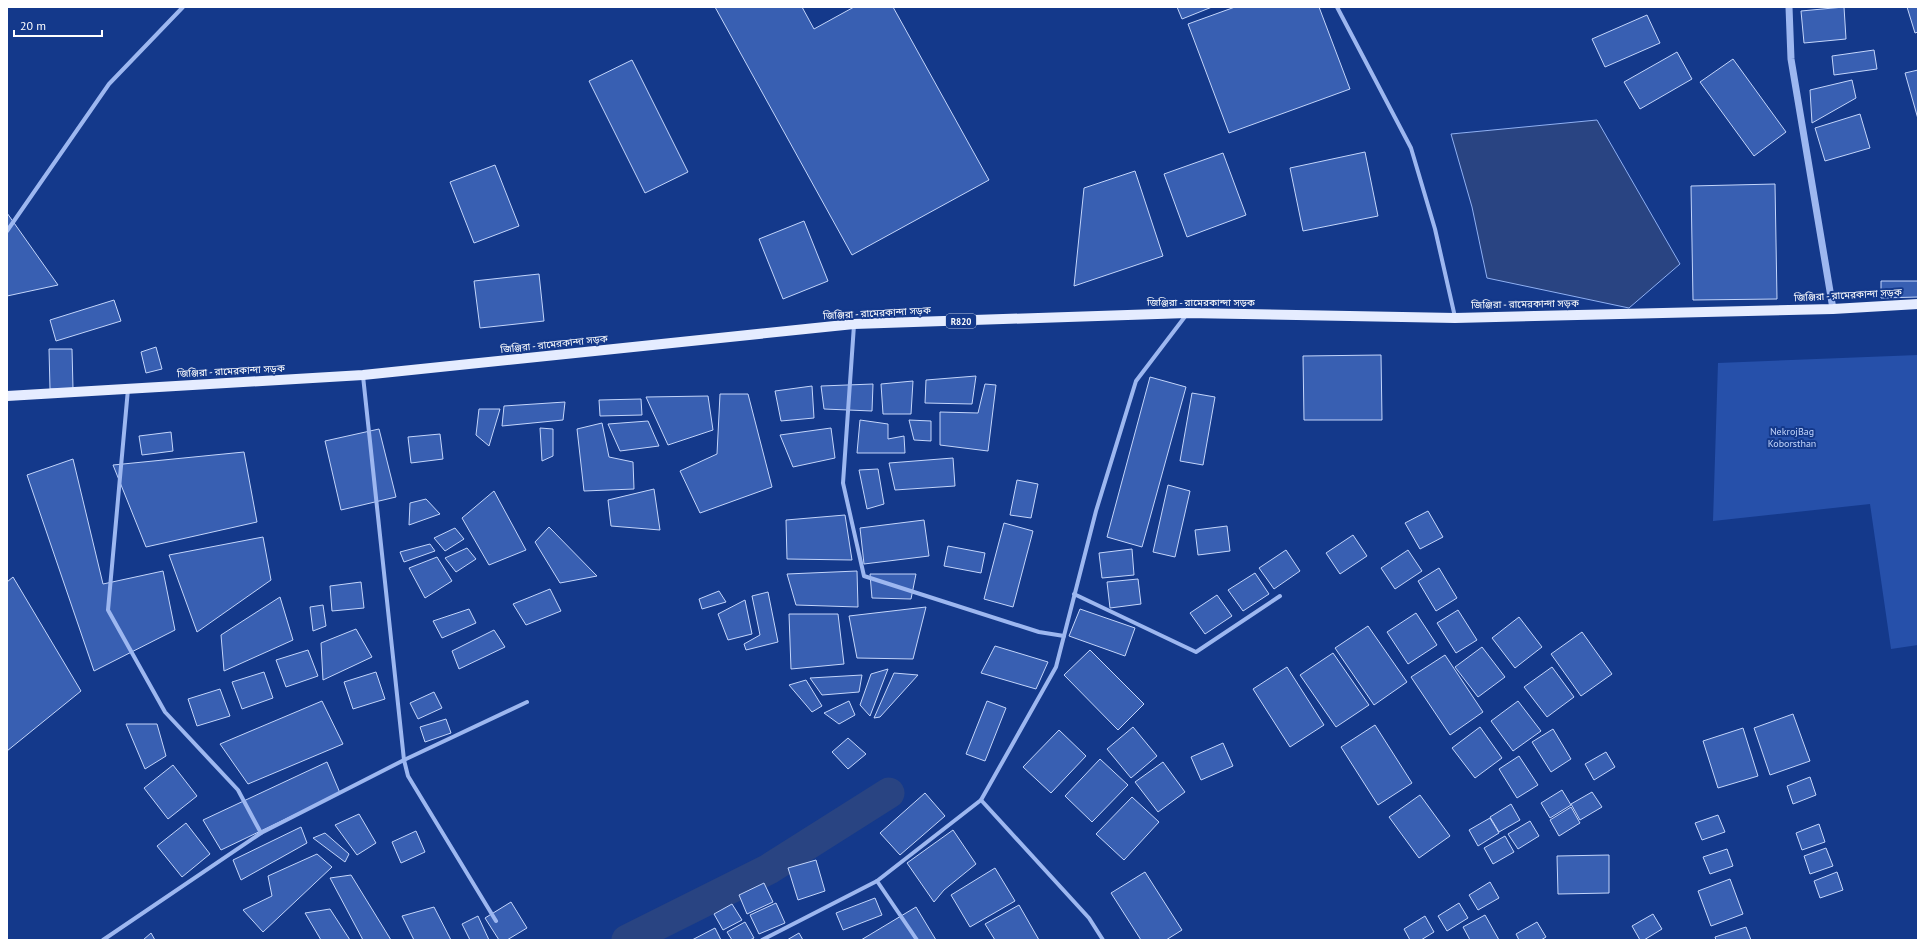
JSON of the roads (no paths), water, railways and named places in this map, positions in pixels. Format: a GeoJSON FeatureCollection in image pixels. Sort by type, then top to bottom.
{"type":"FeatureCollection","features":[{"type":"Feature","properties":{"kind":"main road","name":"জিঞ্জিরা - রামেরকান্দা সড়ক"},"geometry":{"type":"LineString","coordinates":[[7,396],[363,375],[854,324],[1187,313],[1455,318],[1832,309],[1918,304]]}},
{"type":"Feature","properties":{"kind":"street"},"geometry":{"type":"LineString","coordinates":[[7,231],[109,84],[183,7]]}},
{"type":"Feature","properties":{"kind":"street"},"geometry":{"type":"LineString","coordinates":[[1337,7],[1411,148],[1435,229],[1455,318]]}},
{"type":"Feature","properties":{"kind":"street"},"geometry":{"type":"LineString","coordinates":[[1789,7],[1791,59],[1832,309]]}},
{"type":"Feature","properties":{"kind":"street"},"geometry":{"type":"LineString","coordinates":[[762,940],[877,881],[982,800],[1056,667],[1096,511],[1136,381],[1187,313]]}},
{"type":"Feature","properties":{"kind":"street"},"geometry":{"type":"LineString","coordinates":[[854,324],[843,484],[864,576],[1039,632],[1064,636]]}},
{"type":"Feature","properties":{"kind":"street"},"geometry":{"type":"LineString","coordinates":[[363,375],[404,760],[408,776],[496,921]]}},
{"type":"Feature","properties":{"kind":"street"},"geometry":{"type":"LineString","coordinates":[[128,389],[108,610],[165,712],[238,790],[261,833]]}},
{"type":"Feature","properties":{"kind":"street"},"geometry":{"type":"LineString","coordinates":[[1074,594],[1196,652],[1280,596]]}},
{"type":"Feature","properties":{"kind":"street"},"geometry":{"type":"LineString","coordinates":[[102,940],[261,833],[404,760],[527,702]]}},
{"type":"Feature","properties":{"kind":"street"},"geometry":{"type":"LineString","coordinates":[[982,800],[1089,918],[1102,940]]}},
{"type":"Feature","properties":{"kind":"street"},"geometry":{"type":"LineString","coordinates":[[877,881],[917,940]]}},
{"type":"Feature","properties":{"kind":"waterway"},"geometry":{"type":"LineString","coordinates":[[627,940],[769,869],[889,793]]}},
{"type":"Feature","properties":{"kind":"park label","name":"NekrojBag Koborsthan"},"geometry":{"type":"Point","coordinates":[1792,436]}}]}
